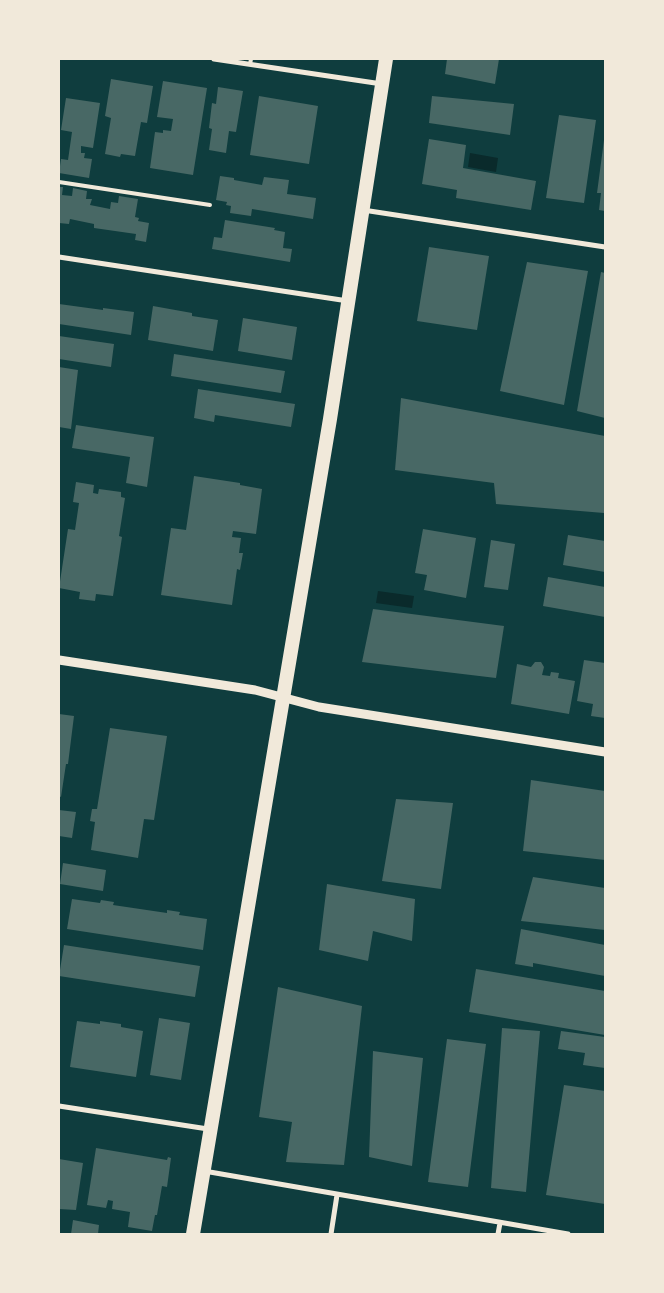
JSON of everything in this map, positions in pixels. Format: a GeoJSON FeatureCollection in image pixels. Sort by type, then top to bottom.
{"type":"FeatureCollection","features":[{"type":"Feature","properties":{"kind":"highway"},"geometry":{"type":"LineString","coordinates":[[193,1234],[349,301],[386,59]]}},
{"type":"Feature","properties":{"kind":"street"},"geometry":{"type":"LineString","coordinates":[[214,59],[250,62],[382,84]]}},
{"type":"Feature","properties":{"kind":"street"},"geometry":{"type":"LineString","coordinates":[[363,210],[605,247]]}},
{"type":"Feature","properties":{"kind":"street"},"geometry":{"type":"LineString","coordinates":[[59,257],[349,301]]}},
{"type":"Feature","properties":{"kind":"street"},"geometry":{"type":"LineString","coordinates":[[59,660],[255,690],[345,712],[605,752]]}},
{"type":"Feature","properties":{"kind":"street"},"geometry":{"type":"LineString","coordinates":[[59,1106],[211,1130]]}},
{"type":"Feature","properties":{"kind":"street"},"geometry":{"type":"LineString","coordinates":[[204,1171],[568,1234]]}},
{"type":"Feature","properties":{"kind":"street"},"geometry":{"type":"LineString","coordinates":[[331,1234],[337,1195]]}},
{"type":"Feature","properties":{"kind":"street"},"geometry":{"type":"LineString","coordinates":[[498,1234],[500,1223]]}},
{"type":"Feature","properties":{"kind":"lane"},"geometry":{"type":"LineString","coordinates":[[59,182],[210,205]]}},
{"type":"Feature","properties":{"kind":"water"},"geometry":{"type":"Polygon","coordinates":[[[470,153],[498,158],[496,172],[468,167],[470,153]]]}},
{"type":"Feature","properties":{"kind":"water"},"geometry":{"type":"Polygon","coordinates":[[[378,591],[414,596],[412,608],[376,603],[378,591]]]}},
{"type":"Feature","properties":{"kind":"building"},"geometry":{"type":"Polygon","coordinates":[[[447,59],[499,59],[495,84],[445,74],[447,59]]]}},
{"type":"Feature","properties":{"kind":"building"},"geometry":{"type":"Polygon","coordinates":[[[111,79],[153,86],[147,123],[141,122],[135,156],[121,154],[120,157],[105,154],[111,118],[105,116],[111,79]]]}},
{"type":"Feature","properties":{"kind":"building"},"geometry":{"type":"Polygon","coordinates":[[[163,81],[207,88],[193,175],[150,168],[155,132],[171,131],[173,119],[157,117],[163,81]]]}},
{"type":"Feature","properties":{"kind":"building"},"geometry":{"type":"Polygon","coordinates":[[[218,87],[243,91],[236,132],[229,131],[226,153],[209,150],[212,129],[209,128],[212,103],[216,104],[218,87]]]}},
{"type":"Feature","properties":{"kind":"building"},"geometry":{"type":"Polygon","coordinates":[[[259,96],[318,106],[309,164],[250,155],[259,96]]]}},
{"type":"Feature","properties":{"kind":"building"},"geometry":{"type":"Polygon","coordinates":[[[432,96],[514,104],[510,135],[429,123],[432,96]]]}},
{"type":"Feature","properties":{"kind":"building"},"geometry":{"type":"Polygon","coordinates":[[[66,98],[100,103],[93,148],[81,146],[81,153],[85,153],[84,158],[92,159],[89,178],[59,173],[61,159],[68,160],[72,132],[61,130],[66,98]]]}},
{"type":"Feature","properties":{"kind":"building"},"geometry":{"type":"Polygon","coordinates":[[[559,115],[596,120],[584,203],[546,198],[559,115]]]}},
{"type":"Feature","properties":{"kind":"building"},"geometry":{"type":"Polygon","coordinates":[[[429,139],[466,145],[463,168],[536,181],[531,210],[456,198],[457,190],[422,184],[429,139]]]}},
{"type":"Feature","properties":{"kind":"building"},"geometry":{"type":"Polygon","coordinates":[[[604,140],[605,211],[599,210],[601,193],[597,193],[604,140]]]}},
{"type":"Feature","properties":{"kind":"building"},"geometry":{"type":"Polygon","coordinates":[[[220,176],[262,185],[264,177],[289,180],[287,194],[316,198],[313,219],[252,209],[251,216],[230,213],[231,206],[226,205],[227,202],[216,200],[220,176]]]}},
{"type":"Feature","properties":{"kind":"building"},"geometry":{"type":"Polygon","coordinates":[[[59,187],[63,187],[62,195],[72,196],[73,188],[87,191],[86,199],[92,199],[90,205],[110,209],[111,202],[118,203],[119,196],[138,199],[135,217],[139,218],[138,221],[149,223],[146,242],[135,240],[136,234],[94,228],[94,224],[70,219],[69,224],[59,223],[59,187]]]}},
{"type":"Feature","properties":{"kind":"building"},"geometry":{"type":"Polygon","coordinates":[[[225,220],[275,228],[274,230],[285,232],[283,248],[292,249],[290,262],[212,249],[214,237],[222,238],[225,220]]]}},
{"type":"Feature","properties":{"kind":"building"},"geometry":{"type":"Polygon","coordinates":[[[429,247],[489,256],[477,330],[417,321],[429,247]]]}},
{"type":"Feature","properties":{"kind":"building"},"geometry":{"type":"Polygon","coordinates":[[[527,262],[588,271],[564,405],[500,391],[527,262]]]}},
{"type":"Feature","properties":{"kind":"building"},"geometry":{"type":"Polygon","coordinates":[[[601,272],[605,273],[605,418],[577,411],[601,272]]]}},
{"type":"Feature","properties":{"kind":"building"},"geometry":{"type":"Polygon","coordinates":[[[59,304],[134,312],[131,335],[59,324],[59,304]]]}},
{"type":"Feature","properties":{"kind":"building"},"geometry":{"type":"Polygon","coordinates":[[[153,306],[192,313],[192,316],[218,320],[213,351],[148,340],[153,306]]]}},
{"type":"Feature","properties":{"kind":"building"},"geometry":{"type":"Polygon","coordinates":[[[243,318],[297,327],[292,360],[238,351],[243,318]]]}},
{"type":"Feature","properties":{"kind":"building"},"geometry":{"type":"Polygon","coordinates":[[[59,336],[114,344],[111,367],[59,359],[59,336]]]}},
{"type":"Feature","properties":{"kind":"building"},"geometry":{"type":"Polygon","coordinates":[[[174,354],[285,371],[281,393],[171,376],[174,354]]]}},
{"type":"Feature","properties":{"kind":"building"},"geometry":{"type":"Polygon","coordinates":[[[59,367],[78,370],[71,429],[59,427],[59,367]]]}},
{"type":"Feature","properties":{"kind":"building"},"geometry":{"type":"Polygon","coordinates":[[[198,389],[295,404],[291,427],[215,415],[214,422],[194,418],[198,389]]]}},
{"type":"Feature","properties":{"kind":"building"},"geometry":{"type":"Polygon","coordinates":[[[401,398],[605,436],[604,513],[496,504],[494,483],[395,470],[401,398]]]}},
{"type":"Feature","properties":{"kind":"building"},"geometry":{"type":"Polygon","coordinates":[[[76,425],[154,437],[147,487],[126,483],[130,457],[72,448],[76,425]]]}},
{"type":"Feature","properties":{"kind":"building"},"geometry":{"type":"Polygon","coordinates":[[[194,476],[240,483],[240,485],[262,489],[256,534],[233,531],[232,537],[241,538],[239,553],[243,553],[240,570],[237,569],[232,605],[161,595],[171,528],[186,530],[194,476]]]}},
{"type":"Feature","properties":{"kind":"building"},"geometry":{"type":"Polygon","coordinates":[[[76,482],[94,485],[93,493],[98,494],[99,489],[121,492],[121,497],[125,498],[119,536],[122,537],[113,596],[96,594],[95,601],[79,599],[80,592],[59,588],[68,529],[75,530],[79,503],[73,502],[76,482]]]}},
{"type":"Feature","properties":{"kind":"building"},"geometry":{"type":"Polygon","coordinates":[[[423,529],[476,538],[466,598],[424,590],[427,575],[415,573],[423,529]]]}},
{"type":"Feature","properties":{"kind":"building"},"geometry":{"type":"Polygon","coordinates":[[[568,535],[605,541],[605,572],[563,565],[568,535]]]}},
{"type":"Feature","properties":{"kind":"building"},"geometry":{"type":"Polygon","coordinates":[[[491,540],[515,544],[508,590],[484,587],[491,540]]]}},
{"type":"Feature","properties":{"kind":"building"},"geometry":{"type":"Polygon","coordinates":[[[548,577],[605,587],[605,617],[543,606],[548,577]]]}},
{"type":"Feature","properties":{"kind":"building"},"geometry":{"type":"Polygon","coordinates":[[[373,609],[504,626],[496,678],[362,662],[373,609]]]}},
{"type":"Feature","properties":{"kind":"building"},"geometry":{"type":"Polygon","coordinates":[[[584,660],[605,663],[605,718],[591,716],[593,704],[577,701],[584,660]]]}},
{"type":"Feature","properties":{"kind":"building"},"geometry":{"type":"Polygon","coordinates":[[[535,662],[541,662],[544,667],[542,675],[550,676],[551,672],[559,673],[558,678],[575,681],[569,714],[511,704],[517,664],[531,667],[535,662]]]}},
{"type":"Feature","properties":{"kind":"building"},"geometry":{"type":"Polygon","coordinates":[[[59,714],[74,716],[68,764],[66,764],[61,797],[59,796],[59,714]]]}},
{"type":"Feature","properties":{"kind":"building"},"geometry":{"type":"Polygon","coordinates":[[[110,728],[167,736],[154,820],[144,819],[138,858],[91,850],[95,822],[90,821],[92,809],[97,809],[110,728]]]}},
{"type":"Feature","properties":{"kind":"building"},"geometry":{"type":"Polygon","coordinates":[[[531,780],[605,791],[605,860],[523,851],[531,780]]]}},
{"type":"Feature","properties":{"kind":"building"},"geometry":{"type":"Polygon","coordinates":[[[396,799],[453,803],[441,889],[382,881],[396,799]]]}},
{"type":"Feature","properties":{"kind":"building"},"geometry":{"type":"Polygon","coordinates":[[[59,810],[76,812],[72,838],[59,836],[59,810]]]}},
{"type":"Feature","properties":{"kind":"building"},"geometry":{"type":"Polygon","coordinates":[[[63,863],[106,870],[103,891],[60,884],[63,863]]]}},
{"type":"Feature","properties":{"kind":"building"},"geometry":{"type":"Polygon","coordinates":[[[533,877],[605,888],[605,930],[521,921],[533,877]]]}},
{"type":"Feature","properties":{"kind":"building"},"geometry":{"type":"Polygon","coordinates":[[[327,884],[415,899],[412,941],[373,931],[368,961],[319,950],[327,884]]]}},
{"type":"Feature","properties":{"kind":"building"},"geometry":{"type":"Polygon","coordinates":[[[72,899],[100,903],[101,900],[114,902],[113,905],[167,913],[167,910],[180,912],[179,915],[207,919],[203,950],[67,929],[72,899]]]}},
{"type":"Feature","properties":{"kind":"building"},"geometry":{"type":"Polygon","coordinates":[[[521,929],[605,945],[605,976],[533,963],[533,967],[515,964],[521,929]]]}},
{"type":"Feature","properties":{"kind":"building"},"geometry":{"type":"Polygon","coordinates":[[[64,945],[200,966],[195,997],[59,976],[64,945]]]}},
{"type":"Feature","properties":{"kind":"building"},"geometry":{"type":"Polygon","coordinates":[[[476,969],[605,991],[605,1035],[469,1012],[476,969]]]}},
{"type":"Feature","properties":{"kind":"building"},"geometry":{"type":"Polygon","coordinates":[[[278,987],[362,1006],[344,1165],[286,1162],[292,1122],[259,1117],[278,987]]]}},
{"type":"Feature","properties":{"kind":"building"},"geometry":{"type":"Polygon","coordinates":[[[159,1018],[190,1023],[181,1080],[150,1075],[159,1018]]]}},
{"type":"Feature","properties":{"kind":"building"},"geometry":{"type":"Polygon","coordinates":[[[77,1021],[100,1024],[100,1021],[121,1024],[121,1027],[143,1031],[136,1077],[70,1067],[77,1021]]]}},
{"type":"Feature","properties":{"kind":"building"},"geometry":{"type":"Polygon","coordinates":[[[502,1028],[540,1031],[526,1192],[491,1188],[502,1028]]]}},
{"type":"Feature","properties":{"kind":"building"},"geometry":{"type":"Polygon","coordinates":[[[561,1031],[605,1037],[605,1068],[583,1065],[585,1053],[558,1049],[561,1031]]]}},
{"type":"Feature","properties":{"kind":"building"},"geometry":{"type":"Polygon","coordinates":[[[447,1039],[486,1044],[468,1187],[428,1182],[447,1039]]]}},
{"type":"Feature","properties":{"kind":"building"},"geometry":{"type":"Polygon","coordinates":[[[373,1051],[423,1058],[412,1166],[369,1157],[373,1051]]]}},
{"type":"Feature","properties":{"kind":"building"},"geometry":{"type":"Polygon","coordinates":[[[564,1085],[605,1091],[605,1204],[546,1195],[564,1085]]]}},
{"type":"Feature","properties":{"kind":"building"},"geometry":{"type":"Polygon","coordinates":[[[96,1148],[167,1160],[168,1157],[171,1158],[167,1187],[162,1186],[152,1231],[128,1227],[130,1212],[112,1209],[113,1201],[108,1200],[106,1208],[87,1205],[96,1148]]]}},
{"type":"Feature","properties":{"kind":"building"},"geometry":{"type":"Polygon","coordinates":[[[59,1159],[83,1163],[76,1210],[59,1209],[59,1159]]]}},
{"type":"Feature","properties":{"kind":"building"},"geometry":{"type":"Polygon","coordinates":[[[73,1220],[99,1225],[98,1234],[71,1234],[73,1220]]]}}]}
